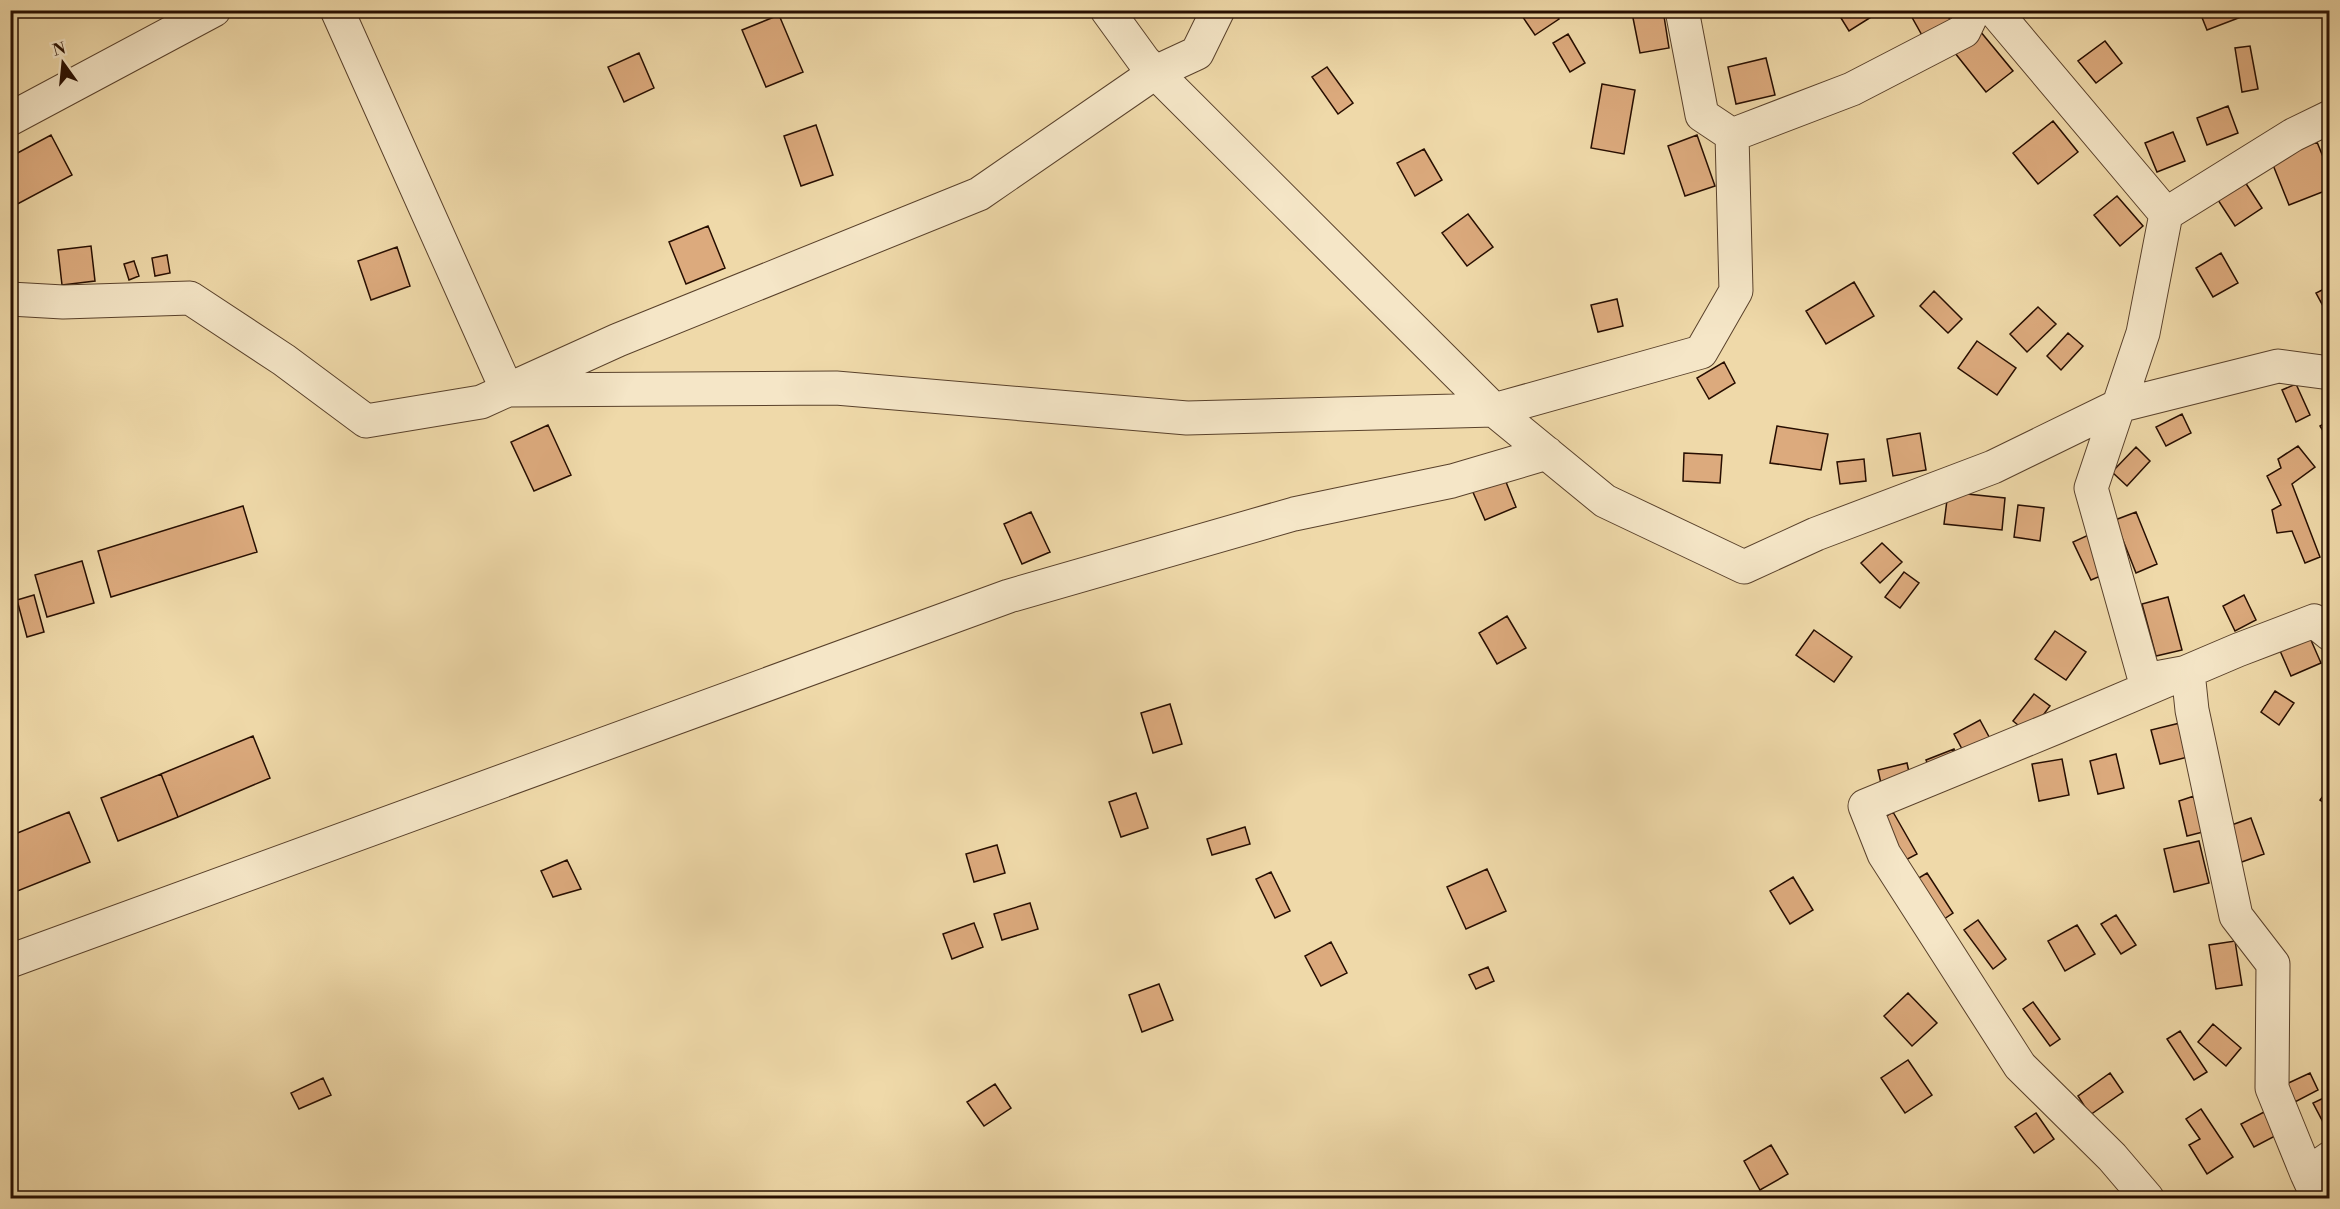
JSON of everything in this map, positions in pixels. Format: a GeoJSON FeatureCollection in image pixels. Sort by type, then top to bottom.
{"type":"FeatureCollection","features":[{"type":"Feature","properties":{"kind":"street"},"geometry":{"type":"LineString","coordinates":[[10,119],[214,10]]}},
{"type":"Feature","properties":{"kind":"street"},"geometry":{"type":"LineString","coordinates":[[337,10],[507,390]]}},
{"type":"Feature","properties":{"kind":"street"},"geometry":{"type":"LineString","coordinates":[[1107,10],[1144,61],[1494,410],[1605,501],[1744,567],[1816,534],[1993,467],[2118,406],[2278,366],[2330,373]]}},
{"type":"Feature","properties":{"kind":"street"},"geometry":{"type":"LineString","coordinates":[[10,299],[63,302],[190,298],[284,360],[366,421],[481,402],[618,340],[979,194],[1156,72],[1197,53],[1218,10]]}},
{"type":"Feature","properties":{"kind":"street"},"geometry":{"type":"LineString","coordinates":[[1682,10],[1702,115],[1732,135]]}},
{"type":"Feature","properties":{"kind":"street"},"geometry":{"type":"LineString","coordinates":[[1732,135],[1852,89],[1964,31],[1974,10]]}},
{"type":"Feature","properties":{"kind":"street"},"geometry":{"type":"LineString","coordinates":[[1994,10],[2166,214]]}},
{"type":"Feature","properties":{"kind":"street"},"geometry":{"type":"LineString","coordinates":[[2188,672],[2145,680],[2091,489],[2143,333],[2166,214],[2293,135],[2330,117]]}},
{"type":"Feature","properties":{"kind":"street"},"geometry":{"type":"LineString","coordinates":[[507,390],[836,388],[1187,418],[1494,410],[1701,352],[1736,291],[1732,135]]}},
{"type":"Feature","properties":{"kind":"street"},"geometry":{"type":"LineString","coordinates":[[10,961],[1010,596],[1294,514],[1452,481],[1547,453]]}},
{"type":"Feature","properties":{"kind":"street"},"geometry":{"type":"LineString","coordinates":[[2147,1198],[2112,1157],[2020,1066],[1884,854],[1865,806],[2238,650],[2314,621],[2330,634]]}},
{"type":"Feature","properties":{"kind":"street"},"geometry":{"type":"LineString","coordinates":[[2188,672],[2192,710],[2236,916],[2273,964],[2272,1088],[2318,1177]]}},
{"type":"Feature","properties":{"kind":"building"},"geometry":{"type":"Polygon","coordinates":[[[1518,10],[1554,10],[1559,19],[1535,35],[1518,10]]]}},
{"type":"Feature","properties":{"kind":"building"},"geometry":{"type":"Polygon","coordinates":[[[1663,10],[1669,48],[1640,53],[1632,13],[1663,10]]]}},
{"type":"Feature","properties":{"kind":"building"},"geometry":{"type":"Polygon","coordinates":[[[1836,10],[1873,10],[1876,14],[1849,31],[1836,10]]]}},
{"type":"Feature","properties":{"kind":"building"},"geometry":{"type":"Polygon","coordinates":[[[1912,10],[1945,10],[1951,22],[1923,37],[1909,12],[1912,10]]]}},
{"type":"Feature","properties":{"kind":"building"},"geometry":{"type":"Polygon","coordinates":[[[2199,10],[2239,10],[2241,17],[2207,30],[2199,10]]]}},
{"type":"Feature","properties":{"kind":"building"},"geometry":{"type":"Polygon","coordinates":[[[779,15],[803,72],[766,87],[742,30],[779,15]]]}},
{"type":"Feature","properties":{"kind":"building"},"geometry":{"type":"Polygon","coordinates":[[[1980,31],[2013,71],[1986,92],[1955,53],[1980,31]]]}},
{"type":"Feature","properties":{"kind":"building"},"geometry":{"type":"Polygon","coordinates":[[[1568,34],[1585,63],[1570,72],[1553,43],[1568,34]]]}},
{"type":"Feature","properties":{"kind":"building"},"geometry":{"type":"Polygon","coordinates":[[[2105,41],[2122,63],[2096,83],[2078,61],[2105,41]]]}},
{"type":"Feature","properties":{"kind":"building"},"geometry":{"type":"Polygon","coordinates":[[[2250,46],[2258,89],[2242,92],[2235,48],[2250,46]]]}},
{"type":"Feature","properties":{"kind":"building"},"geometry":{"type":"Polygon","coordinates":[[[639,53],[654,88],[624,102],[608,67],[639,53]]]}},
{"type":"Feature","properties":{"kind":"building"},"geometry":{"type":"Polygon","coordinates":[[[1766,58],[1775,95],[1736,104],[1728,67],[1766,58]]]}},
{"type":"Feature","properties":{"kind":"building"},"geometry":{"type":"Polygon","coordinates":[[[1327,67],[1353,103],[1338,114],[1312,77],[1327,67]]]}},
{"type":"Feature","properties":{"kind":"building"},"geometry":{"type":"Polygon","coordinates":[[[1602,84],[1635,90],[1624,154],[1591,148],[1602,84]]]}},
{"type":"Feature","properties":{"kind":"building"},"geometry":{"type":"Polygon","coordinates":[[[2228,106],[2238,133],[2207,145],[2197,118],[2228,106]]]}},
{"type":"Feature","properties":{"kind":"building"},"geometry":{"type":"Polygon","coordinates":[[[2053,121],[2078,152],[2038,184],[2013,153],[2053,121]]]}},
{"type":"Feature","properties":{"kind":"building"},"geometry":{"type":"Polygon","coordinates":[[[816,125],[833,175],[801,186],[784,136],[816,125]]]}},
{"type":"Feature","properties":{"kind":"building"},"geometry":{"type":"Polygon","coordinates":[[[2173,132],[2185,161],[2157,172],[2145,143],[2173,132]]]}},
{"type":"Feature","properties":{"kind":"building"},"geometry":{"type":"Polygon","coordinates":[[[51,135],[72,175],[10,208],[10,157],[51,135]]]}},
{"type":"Feature","properties":{"kind":"building"},"geometry":{"type":"Polygon","coordinates":[[[1697,135],[1715,186],[1685,196],[1668,146],[1697,135]]]}},
{"type":"Feature","properties":{"kind":"building"},"geometry":{"type":"Polygon","coordinates":[[[2317,142],[2330,174],[2330,189],[2289,205],[2271,160],[2317,142]]]}},
{"type":"Feature","properties":{"kind":"building"},"geometry":{"type":"Polygon","coordinates":[[[1424,149],[1442,180],[1415,196],[1397,163],[1424,149]]]}},
{"type":"Feature","properties":{"kind":"building"},"geometry":{"type":"Polygon","coordinates":[[[2243,179],[2262,208],[2235,226],[2216,197],[2243,179]]]}},
{"type":"Feature","properties":{"kind":"building"},"geometry":{"type":"Polygon","coordinates":[[[2117,196],[2143,226],[2120,246],[2094,215],[2117,196]]]}},
{"type":"Feature","properties":{"kind":"building"},"geometry":{"type":"Polygon","coordinates":[[[1468,214],[1493,247],[1467,266],[1442,233],[1468,214]]]}},
{"type":"Feature","properties":{"kind":"building"},"geometry":{"type":"Polygon","coordinates":[[[708,226],[725,268],[686,284],[669,242],[708,226]]]}},
{"type":"Feature","properties":{"kind":"building"},"geometry":{"type":"Polygon","coordinates":[[[91,246],[95,281],[62,285],[58,250],[91,246]]]}},
{"type":"Feature","properties":{"kind":"building"},"geometry":{"type":"Polygon","coordinates":[[[397,247],[410,286],[371,300],[358,261],[397,247]]]}},
{"type":"Feature","properties":{"kind":"building"},"geometry":{"type":"Polygon","coordinates":[[[2221,253],[2238,283],[2213,297],[2196,268],[2221,253]]]}},
{"type":"Feature","properties":{"kind":"building"},"geometry":{"type":"Polygon","coordinates":[[[167,255],[170,273],[155,276],[152,258],[167,255]]]}},
{"type":"Feature","properties":{"kind":"building"},"geometry":{"type":"Polygon","coordinates":[[[134,261],[139,276],[129,280],[124,264],[134,261]]]}},
{"type":"Feature","properties":{"kind":"building"},"geometry":{"type":"Polygon","coordinates":[[[1854,282],[1874,316],[1826,344],[1806,311],[1854,282]]]}},
{"type":"Feature","properties":{"kind":"building"},"geometry":{"type":"Polygon","coordinates":[[[2330,286],[2330,319],[2316,293],[2330,286]]]}},
{"type":"Feature","properties":{"kind":"building"},"geometry":{"type":"Polygon","coordinates":[[[1934,291],[1962,319],[1948,333],[1920,306],[1934,291]]]}},
{"type":"Feature","properties":{"kind":"building"},"geometry":{"type":"Polygon","coordinates":[[[1617,299],[1623,326],[1598,332],[1591,305],[1617,299]]]}},
{"type":"Feature","properties":{"kind":"building"},"geometry":{"type":"Polygon","coordinates":[[[2038,307],[2056,324],[2027,352],[2010,334],[2038,307]]]}},
{"type":"Feature","properties":{"kind":"building"},"geometry":{"type":"Polygon","coordinates":[[[2068,333],[2083,346],[2061,370],[2047,356],[2068,333]]]}},
{"type":"Feature","properties":{"kind":"building"},"geometry":{"type":"Polygon","coordinates":[[[1977,341],[2016,368],[1997,395],[1958,368],[1977,341]]]}},
{"type":"Feature","properties":{"kind":"building"},"geometry":{"type":"Polygon","coordinates":[[[1724,362],[1735,383],[1709,399],[1697,378],[1724,362]]]}},
{"type":"Feature","properties":{"kind":"building"},"geometry":{"type":"Polygon","coordinates":[[[2296,384],[2310,415],[2296,422],[2282,390],[2296,384]]]}},
{"type":"Feature","properties":{"kind":"building"},"geometry":{"type":"Polygon","coordinates":[[[2182,414],[2191,433],[2166,446],[2156,427],[2182,414]]]}},
{"type":"Feature","properties":{"kind":"building"},"geometry":{"type":"Polygon","coordinates":[[[2330,420],[2330,442],[2320,426],[2330,420]]]}},
{"type":"Feature","properties":{"kind":"building"},"geometry":{"type":"Polygon","coordinates":[[[548,425],[571,475],[534,491],[511,442],[548,425]]]}},
{"type":"Feature","properties":{"kind":"building"},"geometry":{"type":"Polygon","coordinates":[[[1777,426],[1828,434],[1821,470],[1770,463],[1777,426]]]}},
{"type":"Feature","properties":{"kind":"building"},"geometry":{"type":"Polygon","coordinates":[[[1920,433],[1926,470],[1893,476],[1887,439],[1920,433]]]}},
{"type":"Feature","properties":{"kind":"building"},"geometry":{"type":"Polygon","coordinates":[[[2298,446],[2315,467],[2292,484],[2320,557],[2305,563],[2292,531],[2277,533],[2272,510],[2281,505],[2267,476],[2281,468],[2278,459],[2298,446]]]}},
{"type":"Feature","properties":{"kind":"building"},"geometry":{"type":"Polygon","coordinates":[[[2136,447],[2150,461],[2127,486],[2112,472],[2136,447]]]}},
{"type":"Feature","properties":{"kind":"building"},"geometry":{"type":"Polygon","coordinates":[[[1684,453],[1722,455],[1720,483],[1683,481],[1684,453]]]}},
{"type":"Feature","properties":{"kind":"building"},"geometry":{"type":"Polygon","coordinates":[[[1864,459],[1866,481],[1840,484],[1837,462],[1864,459]]]}},
{"type":"Feature","properties":{"kind":"building"},"geometry":{"type":"Polygon","coordinates":[[[1504,477],[1516,507],[1485,520],[1472,490],[1504,477]]]}},
{"type":"Feature","properties":{"kind":"building"},"geometry":{"type":"Polygon","coordinates":[[[1948,492],[2005,498],[2002,530],[1944,524],[1948,492]]]}},
{"type":"Feature","properties":{"kind":"building"},"geometry":{"type":"Polygon","coordinates":[[[2018,505],[2044,508],[2040,541],[2014,537],[2018,505]]]}},
{"type":"Feature","properties":{"kind":"building"},"geometry":{"type":"Polygon","coordinates":[[[243,506],[257,552],[111,597],[98,551],[243,506]]]}},
{"type":"Feature","properties":{"kind":"building"},"geometry":{"type":"Polygon","coordinates":[[[1031,512],[1050,552],[1022,564],[1004,524],[1031,512]]]}},
{"type":"Feature","properties":{"kind":"building"},"geometry":{"type":"Polygon","coordinates":[[[2136,512],[2157,564],[2136,573],[2115,520],[2136,512]]]}},
{"type":"Feature","properties":{"kind":"building"},"geometry":{"type":"Polygon","coordinates":[[[2093,533],[2110,572],[2091,580],[2073,542],[2093,533]]]}},
{"type":"Feature","properties":{"kind":"building"},"geometry":{"type":"Polygon","coordinates":[[[1882,543],[1902,562],[1880,583],[1861,563],[1882,543]]]}},
{"type":"Feature","properties":{"kind":"building"},"geometry":{"type":"Polygon","coordinates":[[[82,561],[94,603],[47,617],[35,575],[82,561]]]}},
{"type":"Feature","properties":{"kind":"building"},"geometry":{"type":"Polygon","coordinates":[[[1904,572],[1919,583],[1900,608],[1885,597],[1904,572]]]}},
{"type":"Feature","properties":{"kind":"building"},"geometry":{"type":"Polygon","coordinates":[[[34,595],[44,632],[27,637],[17,600],[34,595]]]}},
{"type":"Feature","properties":{"kind":"building"},"geometry":{"type":"Polygon","coordinates":[[[2244,595],[2256,620],[2235,631],[2223,606],[2244,595]]]}},
{"type":"Feature","properties":{"kind":"building"},"geometry":{"type":"Polygon","coordinates":[[[2168,597],[2182,650],[2156,656],[2142,604],[2168,597]]]}},
{"type":"Feature","properties":{"kind":"building"},"geometry":{"type":"Polygon","coordinates":[[[1507,616],[1526,648],[1497,664],[1479,633],[1507,616]]]}},
{"type":"Feature","properties":{"kind":"building"},"geometry":{"type":"Polygon","coordinates":[[[1814,630],[1852,657],[1834,682],[1796,655],[1814,630]]]}},
{"type":"Feature","properties":{"kind":"building"},"geometry":{"type":"Polygon","coordinates":[[[2055,631],[2086,652],[2066,680],[2035,659],[2055,631]]]}},
{"type":"Feature","properties":{"kind":"building"},"geometry":{"type":"Polygon","coordinates":[[[2307,631],[2321,663],[2291,676],[2277,644],[2307,631]]]}},
{"type":"Feature","properties":{"kind":"building"},"geometry":{"type":"Polygon","coordinates":[[[2275,691],[2294,703],[2279,725],[2261,712],[2275,691]]]}},
{"type":"Feature","properties":{"kind":"building"},"geometry":{"type":"Polygon","coordinates":[[[2034,694],[2050,706],[2029,734],[2013,721],[2034,694]]]}},
{"type":"Feature","properties":{"kind":"building"},"geometry":{"type":"Polygon","coordinates":[[[1170,704],[1182,744],[1153,753],[1141,713],[1170,704]]]}},
{"type":"Feature","properties":{"kind":"building"},"geometry":{"type":"Polygon","coordinates":[[[1980,720],[1994,746],[1968,760],[1954,734],[1980,720]]]}},
{"type":"Feature","properties":{"kind":"building"},"geometry":{"type":"Polygon","coordinates":[[[2180,723],[2188,757],[2160,764],[2151,730],[2180,723]]]}},
{"type":"Feature","properties":{"kind":"building"},"geometry":{"type":"Polygon","coordinates":[[[253,736],[270,778],[178,817],[161,774],[253,736]]]}},
{"type":"Feature","properties":{"kind":"building"},"geometry":{"type":"Polygon","coordinates":[[[1954,749],[1960,764],[1932,775],[1926,760],[1954,749]]]}},
{"type":"Feature","properties":{"kind":"building"},"geometry":{"type":"Polygon","coordinates":[[[2116,754],[2124,788],[2098,794],[2090,761],[2116,754]]]}},
{"type":"Feature","properties":{"kind":"building"},"geometry":{"type":"Polygon","coordinates":[[[2062,759],[2069,795],[2039,801],[2032,764],[2062,759]]]}},
{"type":"Feature","properties":{"kind":"building"},"geometry":{"type":"Polygon","coordinates":[[[1907,763],[1911,781],[1882,788],[1878,770],[1907,763]]]}},
{"type":"Feature","properties":{"kind":"building"},"geometry":{"type":"Polygon","coordinates":[[[161,774],[178,817],[118,841],[101,798],[161,774]]]}},
{"type":"Feature","properties":{"kind":"building"},"geometry":{"type":"Polygon","coordinates":[[[2330,787],[2330,807],[2320,800],[2330,787]]]}},
{"type":"Feature","properties":{"kind":"building"},"geometry":{"type":"Polygon","coordinates":[[[1136,793],[1148,828],[1121,837],[1109,802],[1136,793]]]}},
{"type":"Feature","properties":{"kind":"building"},"geometry":{"type":"Polygon","coordinates":[[[2194,796],[2203,832],[2187,836],[2179,801],[2194,796]]]}},
{"type":"Feature","properties":{"kind":"building"},"geometry":{"type":"Polygon","coordinates":[[[69,812],[90,862],[10,894],[10,836],[69,812]]]}},
{"type":"Feature","properties":{"kind":"building"},"geometry":{"type":"Polygon","coordinates":[[[1893,812],[1917,854],[1902,862],[1878,821],[1893,812]]]}},
{"type":"Feature","properties":{"kind":"building"},"geometry":{"type":"Polygon","coordinates":[[[2251,818],[2264,854],[2239,863],[2226,827],[2251,818]]]}},
{"type":"Feature","properties":{"kind":"building"},"geometry":{"type":"Polygon","coordinates":[[[1245,827],[1250,844],[1212,855],[1207,839],[1245,827]]]}},
{"type":"Feature","properties":{"kind":"building"},"geometry":{"type":"Polygon","coordinates":[[[2199,841],[2209,883],[2174,892],[2164,849],[2199,841]]]}},
{"type":"Feature","properties":{"kind":"building"},"geometry":{"type":"Polygon","coordinates":[[[997,845],[1005,873],[974,882],[966,854],[997,845]]]}},
{"type":"Feature","properties":{"kind":"building"},"geometry":{"type":"Polygon","coordinates":[[[567,860],[581,889],[553,897],[541,871],[567,860]]]}},
{"type":"Feature","properties":{"kind":"building"},"geometry":{"type":"Polygon","coordinates":[[[1487,869],[1506,911],[1466,929],[1447,887],[1487,869]]]}},
{"type":"Feature","properties":{"kind":"building"},"geometry":{"type":"Polygon","coordinates":[[[1271,872],[1290,911],[1275,918],[1256,879],[1271,872]]]}},
{"type":"Feature","properties":{"kind":"building"},"geometry":{"type":"Polygon","coordinates":[[[1927,873],[1953,913],[1938,923],[1912,882],[1927,873]]]}},
{"type":"Feature","properties":{"kind":"building"},"geometry":{"type":"Polygon","coordinates":[[[1793,877],[1813,910],[1790,924],[1770,891],[1793,877]]]}},
{"type":"Feature","properties":{"kind":"building"},"geometry":{"type":"Polygon","coordinates":[[[1030,903],[1038,929],[1002,940],[994,914],[1030,903]]]}},
{"type":"Feature","properties":{"kind":"building"},"geometry":{"type":"Polygon","coordinates":[[[2116,915],[2136,945],[2121,954],[2101,924],[2116,915]]]}},
{"type":"Feature","properties":{"kind":"building"},"geometry":{"type":"Polygon","coordinates":[[[1978,920],[2006,959],[1993,969],[1964,930],[1978,920]]]}},
{"type":"Feature","properties":{"kind":"building"},"geometry":{"type":"Polygon","coordinates":[[[974,923],[983,947],[952,959],[943,934],[974,923]]]}},
{"type":"Feature","properties":{"kind":"building"},"geometry":{"type":"Polygon","coordinates":[[[2077,925],[2095,954],[2065,971],[2048,941],[2077,925]]]}},
{"type":"Feature","properties":{"kind":"building"},"geometry":{"type":"Polygon","coordinates":[[[2235,941],[2242,985],[2216,989],[2209,945],[2235,941]]]}},
{"type":"Feature","properties":{"kind":"building"},"geometry":{"type":"Polygon","coordinates":[[[1331,942],[1347,973],[1321,986],[1305,956],[1331,942]]]}},
{"type":"Feature","properties":{"kind":"building"},"geometry":{"type":"Polygon","coordinates":[[[1488,967],[1494,981],[1476,989],[1469,975],[1488,967]]]}},
{"type":"Feature","properties":{"kind":"building"},"geometry":{"type":"Polygon","coordinates":[[[1159,984],[1173,1020],[1142,1032],[1129,995],[1159,984]]]}},
{"type":"Feature","properties":{"kind":"building"},"geometry":{"type":"Polygon","coordinates":[[[1908,993],[1937,1023],[1912,1046],[1884,1016],[1908,993]]]}},
{"type":"Feature","properties":{"kind":"building"},"geometry":{"type":"Polygon","coordinates":[[[2033,1002],[2060,1039],[2050,1046],[2023,1009],[2033,1002]]]}},
{"type":"Feature","properties":{"kind":"building"},"geometry":{"type":"Polygon","coordinates":[[[2213,1024],[2241,1048],[2226,1066],[2198,1042],[2213,1024]]]}},
{"type":"Feature","properties":{"kind":"building"},"geometry":{"type":"Polygon","coordinates":[[[2180,1031],[2207,1072],[2194,1080],[2167,1039],[2180,1031]]]}},
{"type":"Feature","properties":{"kind":"building"},"geometry":{"type":"Polygon","coordinates":[[[1908,1060],[1932,1095],[1905,1113],[1881,1078],[1908,1060]]]}},
{"type":"Feature","properties":{"kind":"building"},"geometry":{"type":"Polygon","coordinates":[[[2110,1073],[2123,1092],[2090,1115],[2078,1096],[2110,1073]]]}},
{"type":"Feature","properties":{"kind":"building"},"geometry":{"type":"Polygon","coordinates":[[[2310,1073],[2318,1090],[2293,1103],[2284,1085],[2310,1073]]]}},
{"type":"Feature","properties":{"kind":"building"},"geometry":{"type":"Polygon","coordinates":[[[323,1078],[331,1095],[299,1109],[291,1093],[323,1078]]]}},
{"type":"Feature","properties":{"kind":"building"},"geometry":{"type":"Polygon","coordinates":[[[995,1084],[1011,1108],[984,1126],[967,1102],[995,1084]]]}},
{"type":"Feature","properties":{"kind":"building"},"geometry":{"type":"Polygon","coordinates":[[[2330,1095],[2330,1121],[2324,1124],[2313,1103],[2330,1095]]]}},
{"type":"Feature","properties":{"kind":"building"},"geometry":{"type":"Polygon","coordinates":[[[2201,1109],[2233,1157],[2207,1174],[2189,1145],[2200,1139],[2186,1119],[2201,1109]]]}},
{"type":"Feature","properties":{"kind":"building"},"geometry":{"type":"Polygon","coordinates":[[[2264,1112],[2277,1135],[2254,1147],[2241,1124],[2264,1112]]]}},
{"type":"Feature","properties":{"kind":"building"},"geometry":{"type":"Polygon","coordinates":[[[2036,1113],[2054,1139],[2034,1153],[2015,1127],[2036,1113]]]}},
{"type":"Feature","properties":{"kind":"building"},"geometry":{"type":"Polygon","coordinates":[[[1771,1145],[1788,1174],[1760,1190],[1744,1161],[1771,1145]]]}}]}
